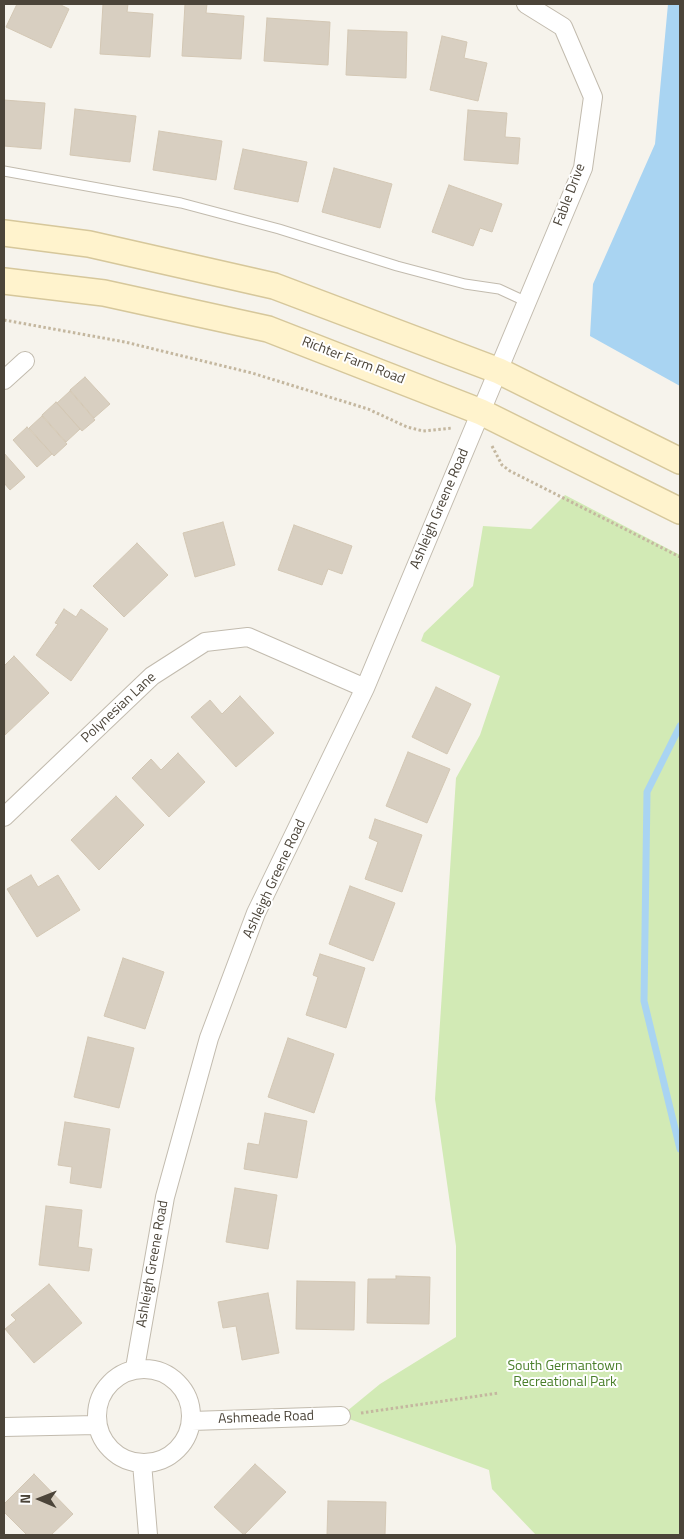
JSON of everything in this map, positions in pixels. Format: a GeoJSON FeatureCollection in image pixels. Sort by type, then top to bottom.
{"type":"FeatureCollection","features":[{"type":"Feature","properties":{"kind":"main road"},"geometry":{"type":"LineString","coordinates":[[4,233],[89,244],[274,286],[498,372],[680,461]]}},
{"type":"Feature","properties":{"kind":"main road","name":"Richter Farm Road"},"geometry":{"type":"LineString","coordinates":[[4,280],[104,293],[268,328],[481,412],[680,511]]}},
{"type":"Feature","properties":{"kind":"street","name":"Fable Drive"},"geometry":{"type":"LineString","coordinates":[[498,372],[583,168],[593,97],[563,27],[526,4]]}},
{"type":"Feature","properties":{"kind":"street"},"geometry":{"type":"LineString","coordinates":[[4,380],[26,360]]}},
{"type":"Feature","properties":{"kind":"street","name":"Ashleigh Greene Road"},"geometry":{"type":"LineString","coordinates":[[135,1368],[165,1197],[209,1038],[256,913],[365,688],[498,372]]}},
{"type":"Feature","properties":{"kind":"street","name":"Polynesian Lane"},"geometry":{"type":"LineString","coordinates":[[4,817],[152,676],[205,642],[248,638],[365,688]]}},
{"type":"Feature","properties":{"kind":"street"},"geometry":{"type":"LineString","coordinates":[[135,1368],[159,1370],[173,1378],[188,1396],[192,1421],[179,1449],[158,1462],[130,1463],[112,1453],[96,1425],[98,1400],[113,1379],[135,1368]]}},
{"type":"Feature","properties":{"kind":"street","name":"Ashmeade Road"},"geometry":{"type":"LineString","coordinates":[[192,1421],[341,1416]]}},
{"type":"Feature","properties":{"kind":"street"},"geometry":{"type":"LineString","coordinates":[[4,1427],[96,1425]]}},
{"type":"Feature","properties":{"kind":"street"},"geometry":{"type":"LineString","coordinates":[[142,1462],[148,1535]]}},
{"type":"Feature","properties":{"kind":"lane"},"geometry":{"type":"LineString","coordinates":[[4,171],[181,203],[279,229],[397,266],[465,284],[499,289],[527,302]]}},
{"type":"Feature","properties":{"kind":"path"},"geometry":{"type":"LineString","coordinates":[[4,320],[125,342],[233,368],[368,409],[407,427],[423,431],[449,427],[471,435],[493,447],[502,465],[510,471],[680,557]]}},
{"type":"Feature","properties":{"kind":"path"},"geometry":{"type":"LineString","coordinates":[[341,1416],[499,1393]]}},
{"type":"Feature","properties":{"kind":"green space","name":"South Germantown Recreational Park"},"geometry":{"type":"Polygon","coordinates":[[[565,495],[680,555],[680,1535],[536,1535],[492,1489],[489,1470],[341,1416],[380,1384],[456,1337],[456,1246],[435,1099],[456,778],[480,735],[500,676],[421,641],[424,633],[473,586],[483,526],[531,529],[565,495]]]}},
{"type":"Feature","properties":{"kind":"water"},"geometry":{"type":"Polygon","coordinates":[[[668,4],[680,4],[680,386],[590,336],[593,284],[655,144],[668,4]]]}},
{"type":"Feature","properties":{"kind":"building"},"geometry":{"type":"Polygon","coordinates":[[[17,4],[59,4],[69,9],[51,48],[6,27],[17,4]]]}},
{"type":"Feature","properties":{"kind":"building"},"geometry":{"type":"Polygon","coordinates":[[[103,4],[128,4],[127,12],[153,14],[150,57],[100,54],[103,4]]]}},
{"type":"Feature","properties":{"kind":"building"},"geometry":{"type":"Polygon","coordinates":[[[185,4],[207,4],[206,13],[244,16],[241,59],[182,56],[185,4]]]}},
{"type":"Feature","properties":{"kind":"building"},"geometry":{"type":"Polygon","coordinates":[[[267,18],[330,22],[328,65],[264,61],[267,18]]]}},
{"type":"Feature","properties":{"kind":"building"},"geometry":{"type":"Polygon","coordinates":[[[348,30],[407,32],[406,78],[346,75],[348,30]]]}},
{"type":"Feature","properties":{"kind":"building"},"geometry":{"type":"Polygon","coordinates":[[[442,36],[467,42],[464,58],[487,63],[478,101],[430,90],[442,36]]]}},
{"type":"Feature","properties":{"kind":"building"},"geometry":{"type":"Polygon","coordinates":[[[4,100],[45,103],[41,149],[4,146],[4,100]]]}},
{"type":"Feature","properties":{"kind":"building"},"geometry":{"type":"Polygon","coordinates":[[[75,109],[136,116],[130,162],[70,155],[75,109]]]}},
{"type":"Feature","properties":{"kind":"building"},"geometry":{"type":"Polygon","coordinates":[[[468,110],[507,113],[505,137],[520,138],[518,164],[464,160],[468,110]]]}},
{"type":"Feature","properties":{"kind":"building"},"geometry":{"type":"Polygon","coordinates":[[[159,131],[222,141],[216,180],[153,170],[159,131]]]}},
{"type":"Feature","properties":{"kind":"building"},"geometry":{"type":"Polygon","coordinates":[[[243,149],[307,162],[298,202],[234,189],[243,149]]]}},
{"type":"Feature","properties":{"kind":"building"},"geometry":{"type":"Polygon","coordinates":[[[334,168],[392,184],[380,228],[322,212],[334,168]]]}},
{"type":"Feature","properties":{"kind":"building"},"geometry":{"type":"Polygon","coordinates":[[[449,185],[502,204],[492,232],[480,228],[473,246],[432,232],[449,185]]]}},
{"type":"Feature","properties":{"kind":"building"},"geometry":{"type":"Polygon","coordinates":[[[85,377],[110,404],[94,418],[70,390],[85,377]]]}},
{"type":"Feature","properties":{"kind":"building"},"geometry":{"type":"Polygon","coordinates":[[[70,391],[95,420],[82,431],[57,403],[70,391]]]}},
{"type":"Feature","properties":{"kind":"building"},"geometry":{"type":"Polygon","coordinates":[[[56,402],[80,429],[66,442],[42,415],[56,402]]]}},
{"type":"Feature","properties":{"kind":"building"},"geometry":{"type":"Polygon","coordinates":[[[42,416],[67,444],[54,456],[29,428],[42,416]]]}},
{"type":"Feature","properties":{"kind":"building"},"geometry":{"type":"Polygon","coordinates":[[[27,427],[52,454],[37,467],[13,440],[27,427]]]}},
{"type":"Feature","properties":{"kind":"building"},"geometry":{"type":"Polygon","coordinates":[[[4,453],[25,477],[10,490],[4,483],[4,453]]]}},
{"type":"Feature","properties":{"kind":"building"},"geometry":{"type":"Polygon","coordinates":[[[223,522],[235,565],[195,577],[183,533],[223,522]]]}},
{"type":"Feature","properties":{"kind":"building"},"geometry":{"type":"Polygon","coordinates":[[[294,525],[352,546],[342,574],[328,569],[322,585],[278,570],[294,525]]]}},
{"type":"Feature","properties":{"kind":"building"},"geometry":{"type":"Polygon","coordinates":[[[137,543],[168,575],[124,617],[93,586],[137,543]]]}},
{"type":"Feature","properties":{"kind":"building"},"geometry":{"type":"Polygon","coordinates":[[[64,609],[76,617],[81,609],[108,629],[71,681],[36,655],[58,624],[55,623],[64,609]]]}},
{"type":"Feature","properties":{"kind":"building"},"geometry":{"type":"Polygon","coordinates":[[[14,656],[49,693],[5,735],[4,666],[14,656]]]}},
{"type":"Feature","properties":{"kind":"building"},"geometry":{"type":"Polygon","coordinates":[[[436,687],[471,704],[447,754],[412,737],[436,687]]]}},
{"type":"Feature","properties":{"kind":"building"},"geometry":{"type":"Polygon","coordinates":[[[240,696],[274,733],[236,767],[191,717],[210,700],[222,714],[240,696]]]}},
{"type":"Feature","properties":{"kind":"building"},"geometry":{"type":"Polygon","coordinates":[[[408,752],[450,769],[427,823],[386,806],[408,752]]]}},
{"type":"Feature","properties":{"kind":"building"},"geometry":{"type":"Polygon","coordinates":[[[178,753],[205,782],[169,817],[132,778],[151,759],[161,770],[178,753]]]}},
{"type":"Feature","properties":{"kind":"building"},"geometry":{"type":"Polygon","coordinates":[[[116,796],[144,825],[99,870],[71,840],[116,796]]]}},
{"type":"Feature","properties":{"kind":"building"},"geometry":{"type":"Polygon","coordinates":[[[375,819],[422,835],[402,892],[365,879],[378,842],[369,838],[375,819]]]}},
{"type":"Feature","properties":{"kind":"building"},"geometry":{"type":"Polygon","coordinates":[[[31,875],[38,887],[58,875],[80,910],[37,937],[7,889],[31,875]]]}},
{"type":"Feature","properties":{"kind":"building"},"geometry":{"type":"Polygon","coordinates":[[[350,886],[395,903],[373,961],[329,944],[350,886]]]}},
{"type":"Feature","properties":{"kind":"building"},"geometry":{"type":"Polygon","coordinates":[[[320,954],[365,968],[346,1028],[306,1015],[318,977],[313,975],[320,954]]]}},
{"type":"Feature","properties":{"kind":"building"},"geometry":{"type":"Polygon","coordinates":[[[123,958],[164,972],[145,1029],[104,1016],[123,958]]]}},
{"type":"Feature","properties":{"kind":"building"},"geometry":{"type":"Polygon","coordinates":[[[88,1037],[134,1048],[119,1108],[74,1097],[88,1037]]]}},
{"type":"Feature","properties":{"kind":"building"},"geometry":{"type":"Polygon","coordinates":[[[288,1038],[334,1054],[314,1113],[268,1097],[288,1038]]]}},
{"type":"Feature","properties":{"kind":"building"},"geometry":{"type":"Polygon","coordinates":[[[265,1113],[307,1121],[297,1178],[244,1169],[248,1143],[259,1145],[265,1113]]]}},
{"type":"Feature","properties":{"kind":"building"},"geometry":{"type":"Polygon","coordinates":[[[65,1122],[110,1129],[101,1188],[70,1183],[72,1167],[58,1165],[65,1122]]]}},
{"type":"Feature","properties":{"kind":"building"},"geometry":{"type":"Polygon","coordinates":[[[235,1188],[277,1195],[268,1249],[226,1242],[235,1188]]]}},
{"type":"Feature","properties":{"kind":"building"},"geometry":{"type":"Polygon","coordinates":[[[46,1206],[82,1210],[78,1247],[92,1249],[89,1271],[39,1265],[46,1206]]]}},
{"type":"Feature","properties":{"kind":"building"},"geometry":{"type":"Polygon","coordinates":[[[396,1276],[430,1277],[429,1324],[367,1323],[368,1279],[396,1279],[396,1276]]]}},
{"type":"Feature","properties":{"kind":"building"},"geometry":{"type":"Polygon","coordinates":[[[297,1281],[355,1282],[354,1330],[296,1329],[297,1281]]]}},
{"type":"Feature","properties":{"kind":"building"},"geometry":{"type":"Polygon","coordinates":[[[49,1284],[82,1323],[34,1363],[5,1329],[16,1320],[11,1315],[49,1284]]]}},
{"type":"Feature","properties":{"kind":"building"},"geometry":{"type":"Polygon","coordinates":[[[268,1293],[279,1353],[242,1360],[236,1326],[223,1328],[218,1302],[268,1293]]]}},
{"type":"Feature","properties":{"kind":"building"},"geometry":{"type":"Polygon","coordinates":[[[255,1464],[286,1492],[244,1535],[214,1507],[255,1464]]]}},
{"type":"Feature","properties":{"kind":"building"},"geometry":{"type":"Polygon","coordinates":[[[34,1474],[73,1514],[51,1535],[27,1535],[4,1512],[4,1504],[34,1474]]]}},
{"type":"Feature","properties":{"kind":"building"},"geometry":{"type":"Polygon","coordinates":[[[328,1501],[386,1502],[385,1535],[327,1535],[328,1501]]]}},
{"type":"Feature","properties":{"kind":"waterway"},"geometry":{"type":"LineString","coordinates":[[680,726],[647,792],[644,1001],[680,1149]]}}]}
